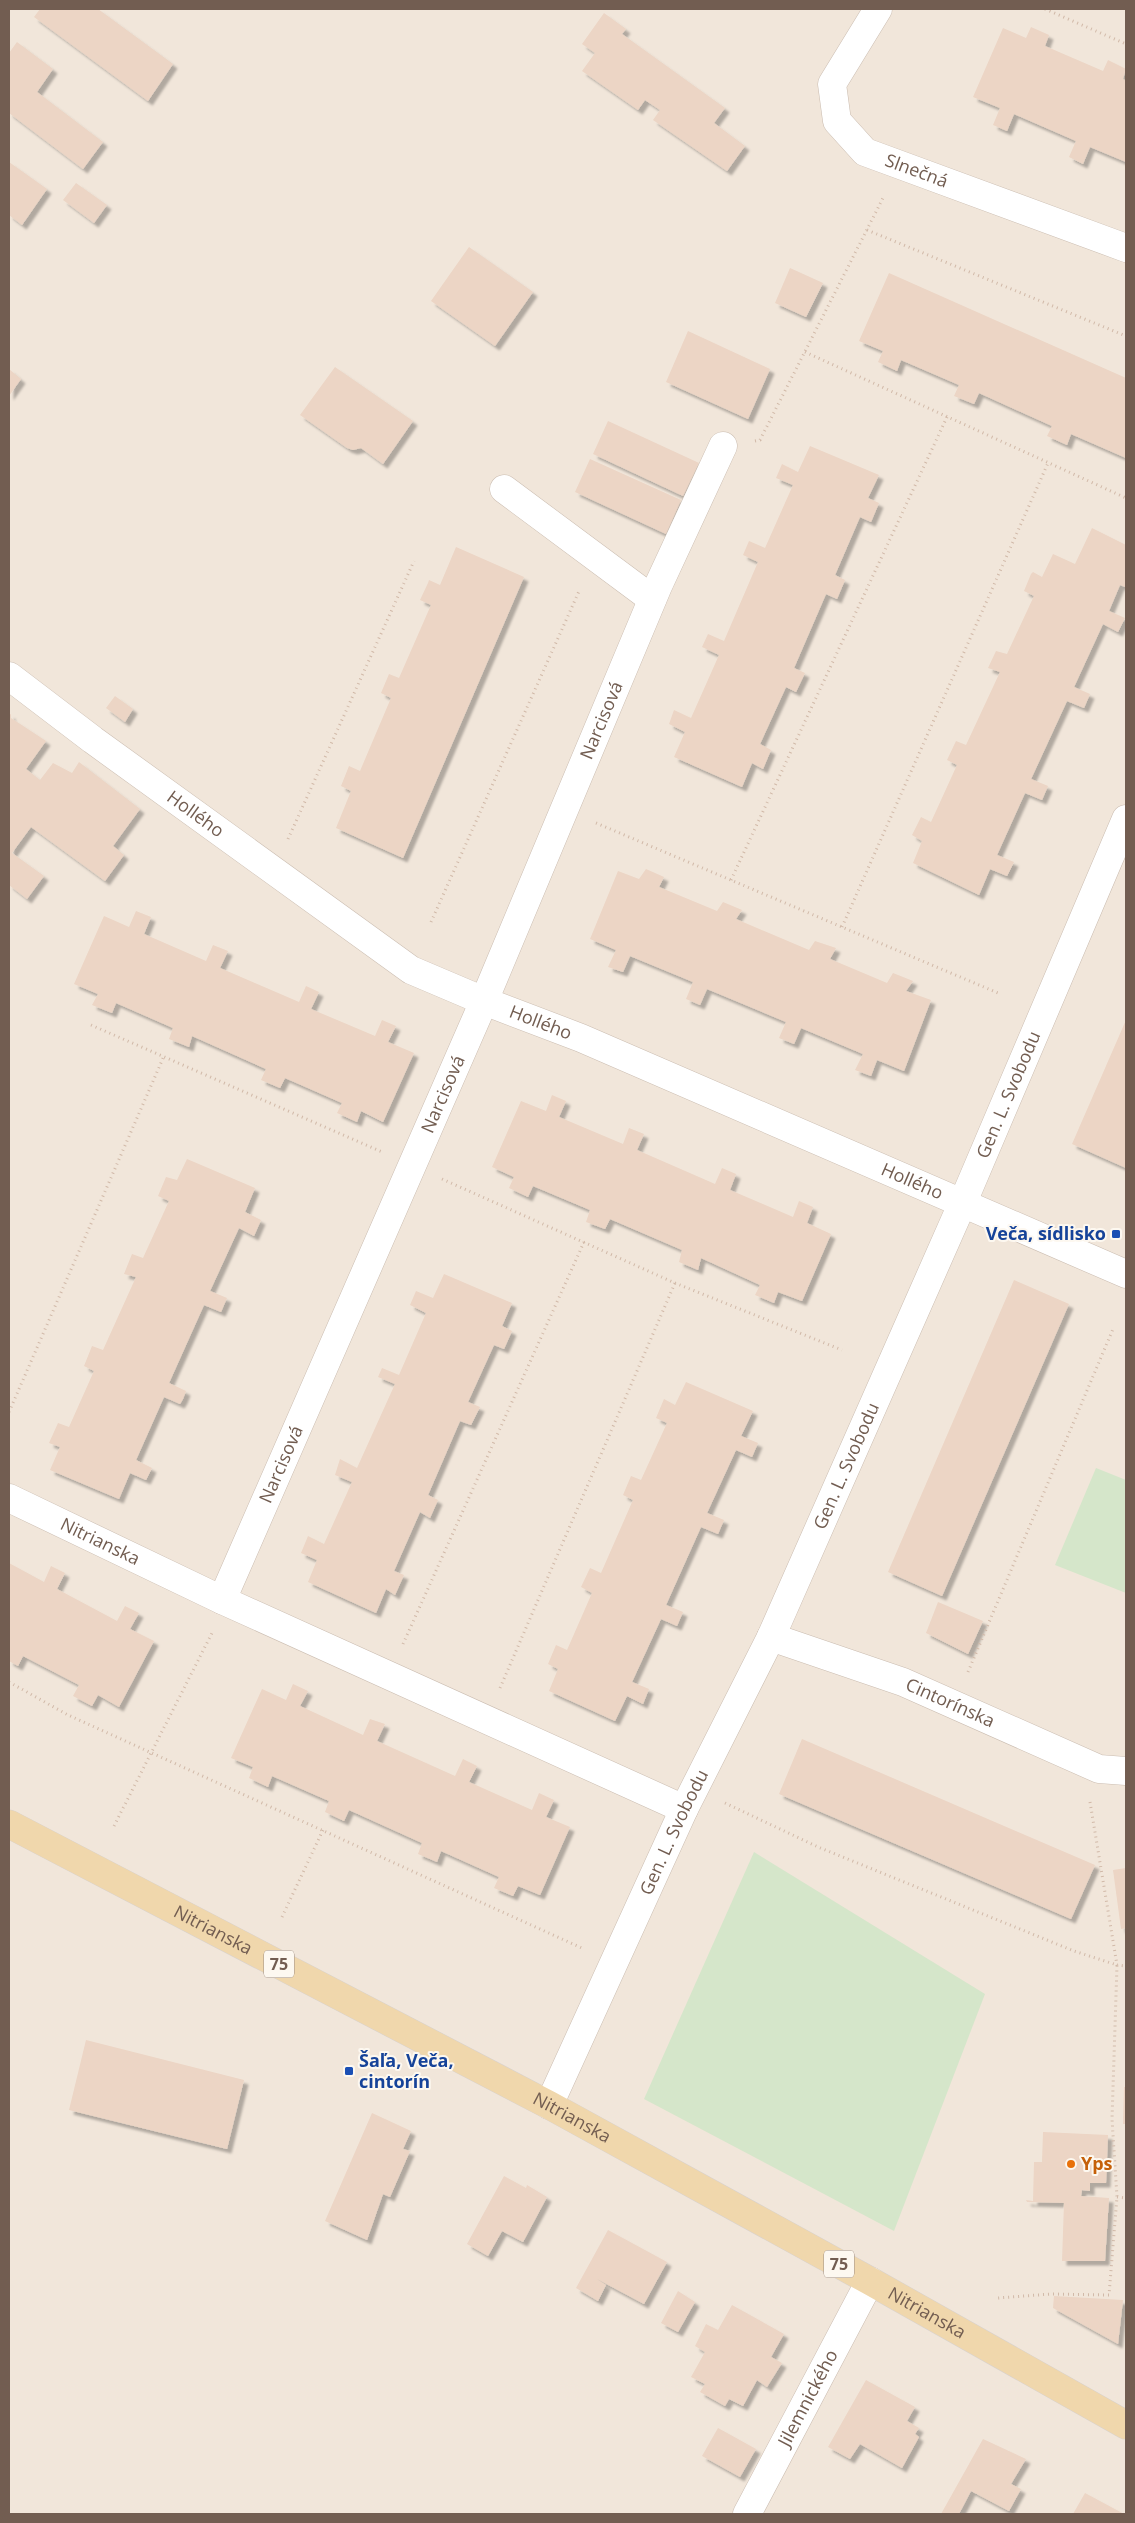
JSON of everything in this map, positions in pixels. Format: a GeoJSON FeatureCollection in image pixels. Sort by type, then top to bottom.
{"type":"FeatureCollection","features":[{"type":"Feature","properties":{"kind":"main road","name":"Nitrianska"},"geometry":{"type":"LineString","coordinates":[[9,1824],[549,2105],[870,2281],[1126,2425]]}},
{"type":"Feature","properties":{"kind":"street","name":"Slnečná"},"geometry":{"type":"LineString","coordinates":[[878,9],[832,84],[837,121],[865,152],[1126,248]]}},
{"type":"Feature","properties":{"kind":"street","name":"Narcisová"},"geometry":{"type":"LineString","coordinates":[[222,1600],[484,1001],[655,592],[723,446]]}},
{"type":"Feature","properties":{"kind":"street"},"geometry":{"type":"LineString","coordinates":[[504,489],[595,557],[655,592]]}},
{"type":"Feature","properties":{"kind":"street","name":"Hollého"},"geometry":{"type":"LineString","coordinates":[[9,676],[93,740],[411,970],[484,1001],[581,1038],[1126,1274]]}},
{"type":"Feature","properties":{"kind":"street","name":"Gen. L. Svobodu"},"geometry":{"type":"LineString","coordinates":[[549,2105],[689,1799],[771,1637],[963,1202],[1126,819]]}},
{"type":"Feature","properties":{"kind":"street","name":"Nitrianska"},"geometry":{"type":"LineString","coordinates":[[9,1498],[222,1600],[487,1719],[689,1799]]}},
{"type":"Feature","properties":{"kind":"street","name":"Cintorínska"},"geometry":{"type":"LineString","coordinates":[[771,1637],[903,1682],[1099,1769],[1126,1770]]}},
{"type":"Feature","properties":{"kind":"street","name":"Jilemnického"},"geometry":{"type":"LineString","coordinates":[[747,2514],[870,2281]]}},
{"type":"Feature","properties":{"kind":"path"},"geometry":{"type":"LineString","coordinates":[[1045,9],[1126,44]]}},
{"type":"Feature","properties":{"kind":"path"},"geometry":{"type":"LineString","coordinates":[[723,446],[760,440],[901,165]]}},
{"type":"Feature","properties":{"kind":"path"},"geometry":{"type":"LineString","coordinates":[[867,230],[1126,336]]}},
{"type":"Feature","properties":{"kind":"path"},"geometry":{"type":"LineString","coordinates":[[805,352],[1126,498]]}},
{"type":"Feature","properties":{"kind":"path"},"geometry":{"type":"LineString","coordinates":[[731,880],[948,417]]}},
{"type":"Feature","properties":{"kind":"path"},"geometry":{"type":"LineString","coordinates":[[842,927],[1048,463]]}},
{"type":"Feature","properties":{"kind":"path"},"geometry":{"type":"LineString","coordinates":[[431,922],[595,557]]}},
{"type":"Feature","properties":{"kind":"path"},"geometry":{"type":"LineString","coordinates":[[286,845],[414,561]]}},
{"type":"Feature","properties":{"kind":"path"},"geometry":{"type":"LineString","coordinates":[[591,821],[998,993]]}},
{"type":"Feature","properties":{"kind":"path"},"geometry":{"type":"LineString","coordinates":[[91,1024],[675,1283],[842,1350]]}},
{"type":"Feature","properties":{"kind":"path"},"geometry":{"type":"LineString","coordinates":[[9,1412],[164,1056]]}},
{"type":"Feature","properties":{"kind":"path"},"geometry":{"type":"LineString","coordinates":[[389,1675],[584,1242]]}},
{"type":"Feature","properties":{"kind":"path"},"geometry":{"type":"LineString","coordinates":[[487,1719],[675,1283]]}},
{"type":"Feature","properties":{"kind":"path"},"geometry":{"type":"LineString","coordinates":[[968,1672],[1113,1329]]}},
{"type":"Feature","properties":{"kind":"path"},"geometry":{"type":"LineString","coordinates":[[114,1826],[215,1628]]}},
{"type":"Feature","properties":{"kind":"path"},"geometry":{"type":"LineString","coordinates":[[9,1682],[68,1715],[613,1963]]}},
{"type":"Feature","properties":{"kind":"path"},"geometry":{"type":"LineString","coordinates":[[689,1799],[818,1847],[1065,1948],[1117,1965],[1126,1966]]}},
{"type":"Feature","properties":{"kind":"path"},"geometry":{"type":"LineString","coordinates":[[998,2298],[1051,2294],[1109,2294],[1117,2197],[1112,2119],[1117,1965],[1089,1802]]}},
{"type":"Feature","properties":{"kind":"path"},"geometry":{"type":"LineString","coordinates":[[282,1917],[323,1830]]}},
{"type":"Feature","properties":{"kind":"path"},"geometry":{"type":"LineString","coordinates":[[1117,2197],[1126,2198]]}},
{"type":"Feature","properties":{"kind":"shaded area"},"geometry":{"type":"Polygon","coordinates":[[[9,9],[1126,9],[1126,2514],[9,2514],[9,9]]]}},
{"type":"Feature","properties":{"kind":"green space"},"geometry":{"type":"Polygon","coordinates":[[[1096,1468],[1126,1480],[1126,1593],[1055,1565],[1096,1468]]]}},
{"type":"Feature","properties":{"kind":"green space"},"geometry":{"type":"Polygon","coordinates":[[[754,1852],[985,1994],[894,2231],[644,2099],[754,1852]]]}},
{"type":"Feature","properties":{"kind":"building"},"geometry":{"type":"Polygon","coordinates":[[[40,9],[98,9],[173,64],[148,101],[34,17],[40,9]]]}},
{"type":"Feature","properties":{"kind":"building"},"geometry":{"type":"Polygon","coordinates":[[[604,13],[626,29],[622,34],[725,108],[714,123],[745,146],[727,171],[653,120],[660,110],[645,100],[638,110],[582,71],[595,53],[582,44],[604,13]]]}},
{"type":"Feature","properties":{"kind":"building"},"geometry":{"type":"Polygon","coordinates":[[[1031,27],[1049,35],[1045,46],[1103,71],[1108,60],[1126,69],[1123,79],[1126,81],[1126,162],[1090,147],[1083,164],[1069,157],[1076,141],[1014,114],[1007,131],[993,125],[1000,108],[973,97],[1003,28],[1026,38],[1031,27]]]}},
{"type":"Feature","properties":{"kind":"building"},"geometry":{"type":"Polygon","coordinates":[[[17,42],[53,69],[37,92],[103,142],[83,169],[9,113],[9,53],[17,42]]]}},
{"type":"Feature","properties":{"kind":"building"},"geometry":{"type":"Polygon","coordinates":[[[9,162],[47,189],[22,225],[9,215],[9,162]]]}},
{"type":"Feature","properties":{"kind":"building"},"geometry":{"type":"Polygon","coordinates":[[[76,183],[107,205],[94,223],[63,200],[76,183]]]}},
{"type":"Feature","properties":{"kind":"building"},"geometry":{"type":"Polygon","coordinates":[[[469,247],[533,292],[495,346],[431,301],[469,247]]]}},
{"type":"Feature","properties":{"kind":"building"},"geometry":{"type":"Polygon","coordinates":[[[790,268],[823,283],[806,317],[775,303],[790,268]]]}},
{"type":"Feature","properties":{"kind":"building"},"geometry":{"type":"Polygon","coordinates":[[[889,273],[1126,378],[1126,458],[1071,434],[1067,445],[1047,436],[1052,426],[979,393],[974,404],[954,396],[959,385],[901,360],[897,371],[878,362],[883,351],[859,341],[889,273]]]}},
{"type":"Feature","properties":{"kind":"building"},"geometry":{"type":"Polygon","coordinates":[[[688,331],[770,369],[748,419],[666,382],[688,331]]]}},
{"type":"Feature","properties":{"kind":"building"},"geometry":{"type":"Polygon","coordinates":[[[335,367],[413,421],[383,464],[361,448],[353,450],[347,448],[300,415],[335,367]]]}},
{"type":"Feature","properties":{"kind":"building"},"geometry":{"type":"Polygon","coordinates":[[[9,369],[21,379],[9,396],[9,369]]]}},
{"type":"Feature","properties":{"kind":"building"},"geometry":{"type":"Polygon","coordinates":[[[608,421],[699,463],[683,496],[593,454],[608,421]]]}},
{"type":"Feature","properties":{"kind":"building"},"geometry":{"type":"Polygon","coordinates":[[[810,446],[879,475],[868,498],[879,503],[871,522],[860,517],[835,575],[845,580],[837,599],[826,594],[794,668],[805,673],[796,692],[786,687],[760,744],[771,750],[763,769],[752,763],[742,787],[674,757],[685,732],[669,724],[674,710],[691,718],[719,655],[702,647],[708,634],[724,641],[758,562],[743,555],[749,541],[765,548],[793,485],[776,478],[782,464],[798,472],[810,446]]]}},
{"type":"Feature","properties":{"kind":"building"},"geometry":{"type":"Polygon","coordinates":[[[590,459],[681,500],[666,534],[575,492],[590,459]]]}},
{"type":"Feature","properties":{"kind":"building"},"geometry":{"type":"Polygon","coordinates":[[[1092,528],[1126,545],[1126,585],[1125,587],[1120,585],[1109,611],[1125,618],[1118,632],[1103,624],[1074,687],[1090,694],[1084,708],[1067,701],[1031,779],[1048,786],[1042,800],[1025,793],[997,855],[1014,862],[1007,876],[990,869],[979,895],[913,863],[922,841],[912,835],[921,817],[931,822],[957,765],[947,760],[956,741],[966,745],[1000,672],[988,668],[996,651],[1007,654],[1034,596],[1024,591],[1031,574],[1033,572],[1042,577],[1053,554],[1075,564],[1092,528]]]}},
{"type":"Feature","properties":{"kind":"building"},"geometry":{"type":"Polygon","coordinates":[[[456,547],[524,577],[403,858],[336,828],[351,791],[341,786],[349,766],[360,771],[391,698],[381,693],[389,674],[399,678],[431,605],[420,600],[429,580],[440,585],[456,547]]]}},
{"type":"Feature","properties":{"kind":"building"},"geometry":{"type":"Polygon","coordinates":[[[115,696],[133,709],[125,722],[106,708],[115,696]]]}},
{"type":"Feature","properties":{"kind":"building"},"geometry":{"type":"Polygon","coordinates":[[[11,714],[11,718],[46,741],[26,769],[40,780],[53,763],[72,773],[79,762],[140,809],[113,846],[124,855],[105,881],[31,827],[12,853],[44,876],[27,899],[9,885],[9,715],[11,714]]]}},
{"type":"Feature","properties":{"kind":"building"},"geometry":{"type":"Polygon","coordinates":[[[646,869],[664,877],[659,887],[717,911],[723,902],[742,910],[736,919],[809,950],[815,941],[836,948],[830,959],[887,983],[893,973],[913,981],[906,991],[931,1000],[904,1071],[877,1060],[871,1076],[855,1070],[863,1054],[801,1028],[794,1044],[779,1038],[786,1022],[707,989],[700,1005],[686,999],[693,982],[630,956],[623,972],[608,967],[616,950],[590,939],[618,871],[639,879],[646,869]]]}},
{"type":"Feature","properties":{"kind":"building"},"geometry":{"type":"Polygon","coordinates":[[[136,911],[151,917],[144,934],[206,961],[213,945],[228,951],[220,968],[299,1002],[306,986],[319,992],[311,1009],[375,1036],[382,1020],[396,1026],[388,1042],[414,1053],[383,1122],[361,1111],[357,1122],[337,1113],[342,1103],[285,1078],[280,1088],[261,1080],[266,1069],[192,1036],[189,1047],[169,1039],[173,1028],[116,1003],[112,1013],[92,1005],[98,994],[74,984],[104,916],[129,927],[136,911]]]}},
{"type":"Feature","properties":{"kind":"building"},"geometry":{"type":"Polygon","coordinates":[[[1126,1020],[1126,1168],[1072,1144],[1126,1020]]]}},
{"type":"Feature","properties":{"kind":"building"},"geometry":{"type":"Polygon","coordinates":[[[552,1095],[566,1101],[559,1117],[623,1144],[629,1128],[644,1134],[637,1150],[715,1184],[722,1168],[736,1174],[730,1190],[793,1217],[799,1201],[813,1207],[807,1223],[831,1234],[802,1301],[778,1292],[774,1303],[755,1295],[760,1285],[701,1258],[698,1270],[679,1262],[682,1250],[610,1219],[605,1229],[586,1222],[590,1210],[533,1186],[528,1197],[509,1188],[514,1177],[492,1167],[521,1101],[546,1111],[552,1095]]]}},
{"type":"Feature","properties":{"kind":"building"},"geometry":{"type":"Polygon","coordinates":[[[187,1159],[255,1188],[245,1212],[261,1220],[254,1236],[239,1228],[210,1291],[227,1298],[221,1312],[204,1305],[169,1383],[186,1391],[183,1399],[180,1404],[164,1397],[136,1460],[152,1468],[146,1480],[130,1473],[119,1499],[50,1470],[60,1447],[49,1443],[58,1423],[69,1427],[94,1371],[84,1366],[92,1346],[103,1350],[136,1277],[124,1274],[132,1254],[143,1258],[169,1201],[158,1196],[166,1177],[177,1180],[187,1159]]]}},
{"type":"Feature","properties":{"kind":"building"},"geometry":{"type":"Polygon","coordinates":[[[444,1274],[512,1303],[502,1326],[512,1331],[504,1349],[494,1345],[468,1402],[480,1407],[471,1425],[460,1421],[428,1495],[438,1500],[430,1518],[420,1512],[394,1571],[404,1575],[395,1595],[386,1589],[376,1613],[308,1582],[317,1560],[301,1553],[308,1536],[324,1544],[352,1482],[335,1475],[340,1459],[357,1468],[395,1384],[378,1377],[382,1368],[399,1375],[426,1313],[410,1305],[416,1291],[433,1298],[444,1274]]]}},
{"type":"Feature","properties":{"kind":"building"},"geometry":{"type":"Polygon","coordinates":[[[1014,1280],[1069,1304],[942,1596],[888,1572],[1014,1280]]]}},
{"type":"Feature","properties":{"kind":"building"},"geometry":{"type":"Polygon","coordinates":[[[686,1382],[753,1411],[741,1436],[758,1443],[752,1457],[736,1450],[707,1513],[724,1520],[718,1534],[701,1527],[666,1605],[683,1612],[677,1626],[661,1619],[632,1682],[649,1689],[643,1704],[627,1696],[615,1721],[549,1691],[558,1669],[548,1664],[556,1645],[567,1650],[592,1593],[581,1587],[590,1568],[601,1573],[633,1500],[623,1495],[631,1476],[641,1480],[667,1423],[656,1418],[664,1399],[675,1405],[686,1382]]]}},
{"type":"Feature","properties":{"kind":"building"},"geometry":{"type":"Polygon","coordinates":[[[9,1563],[44,1582],[51,1566],[65,1573],[57,1589],[117,1621],[125,1606],[139,1613],[130,1629],[154,1641],[119,1707],[98,1695],[92,1706],[73,1696],[79,1685],[23,1656],[18,1666],[9,1661],[9,1563]]]}},
{"type":"Feature","properties":{"kind":"building"},"geometry":{"type":"Polygon","coordinates":[[[938,1602],[983,1621],[968,1654],[926,1633],[938,1602]]]}},
{"type":"Feature","properties":{"kind":"building"},"geometry":{"type":"Polygon","coordinates":[[[293,1684],[308,1691],[300,1706],[363,1735],[370,1719],[385,1724],[377,1741],[455,1776],[463,1759],[477,1766],[469,1782],[532,1810],[539,1793],[554,1800],[546,1817],[570,1827],[540,1895],[518,1886],[513,1896],[494,1888],[499,1877],[441,1851],[437,1862],[418,1854],[422,1843],[349,1810],[344,1821],[325,1812],[329,1801],[272,1776],[268,1787],[249,1778],[253,1767],[231,1758],[262,1689],[286,1700],[293,1684]]]}},
{"type":"Feature","properties":{"kind":"building"},"geometry":{"type":"Polygon","coordinates":[[[802,1739],[1095,1865],[1071,1919],[779,1794],[802,1739]]]}},
{"type":"Feature","properties":{"kind":"building"},"geometry":{"type":"Polygon","coordinates":[[[1126,1868],[1126,1928],[1121,1929],[1113,1870],[1126,1868]]]}},
{"type":"Feature","properties":{"kind":"building"},"geometry":{"type":"Polygon","coordinates":[[[86,2040],[244,2080],[227,2149],[69,2110],[86,2040]]]}},
{"type":"Feature","properties":{"kind":"building"},"geometry":{"type":"Polygon","coordinates":[[[1124,2087],[1126,2087],[1126,2124],[1123,2124],[1124,2087]]]}},
{"type":"Feature","properties":{"kind":"building"},"geometry":{"type":"Polygon","coordinates":[[[372,2113],[411,2131],[403,2149],[410,2151],[390,2197],[383,2194],[367,2240],[325,2221],[372,2113]]]}},
{"type":"Feature","properties":{"kind":"building"},"geometry":{"type":"Polygon","coordinates":[[[1043,2132],[1108,2135],[1106,2183],[1090,2183],[1090,2191],[1082,2190],[1081,2196],[1109,2198],[1105,2261],[1062,2261],[1064,2203],[1027,2202],[1026,2200],[1033,2201],[1034,2162],[1042,2162],[1043,2132]]]}},
{"type":"Feature","properties":{"kind":"building"},"geometry":{"type":"Polygon","coordinates":[[[504,2176],[526,2188],[527,2185],[547,2197],[523,2242],[502,2231],[488,2256],[467,2244],[504,2176]]]}},
{"type":"Feature","properties":{"kind":"building"},"geometry":{"type":"Polygon","coordinates":[[[608,2230],[667,2262],[644,2304],[597,2279],[606,2285],[598,2301],[576,2288],[608,2230]]]}},
{"type":"Feature","properties":{"kind":"building"},"geometry":{"type":"Polygon","coordinates":[[[678,2291],[695,2302],[678,2332],[661,2323],[678,2291]]]}},
{"type":"Feature","properties":{"kind":"building"},"geometry":{"type":"Polygon","coordinates":[[[1054,2296],[1123,2300],[1118,2344],[1053,2308],[1054,2296]]]}},
{"type":"Feature","properties":{"kind":"building"},"geometry":{"type":"Polygon","coordinates":[[[732,2305],[784,2334],[771,2357],[782,2363],[767,2387],[757,2380],[743,2406],[729,2399],[725,2406],[700,2392],[705,2384],[691,2377],[705,2352],[695,2346],[706,2324],[718,2330],[732,2305]]]}},
{"type":"Feature","properties":{"kind":"building"},"geometry":{"type":"Polygon","coordinates":[[[866,2380],[915,2407],[907,2421],[919,2428],[915,2434],[919,2437],[902,2468],[860,2444],[850,2459],[828,2447],[866,2380]]]}},
{"type":"Feature","properties":{"kind":"building"},"geometry":{"type":"Polygon","coordinates":[[[718,2428],[756,2449],[740,2477],[702,2456],[718,2428]]]}},
{"type":"Feature","properties":{"kind":"building"},"geometry":{"type":"Polygon","coordinates":[[[983,2439],[1026,2459],[1011,2484],[1021,2489],[1009,2511],[971,2491],[959,2514],[941,2514],[983,2439]]]}},
{"type":"Feature","properties":{"kind":"building"},"geometry":{"type":"Polygon","coordinates":[[[1085,2493],[1124,2514],[1073,2514],[1085,2493]]]}},
{"type":"Feature","properties":{"kind":"place","name":"Veča, sídlisko"},"geometry":{"type":"Point","coordinates":[1116,1234]}},
{"type":"Feature","properties":{"kind":"place","name":"Šaľa, Veča, cintorín"},"geometry":{"type":"Point","coordinates":[349,2071]}},
{"type":"Feature","properties":{"kind":"place","name":"Yps"},"geometry":{"type":"Point","coordinates":[1071,2164]}}]}
